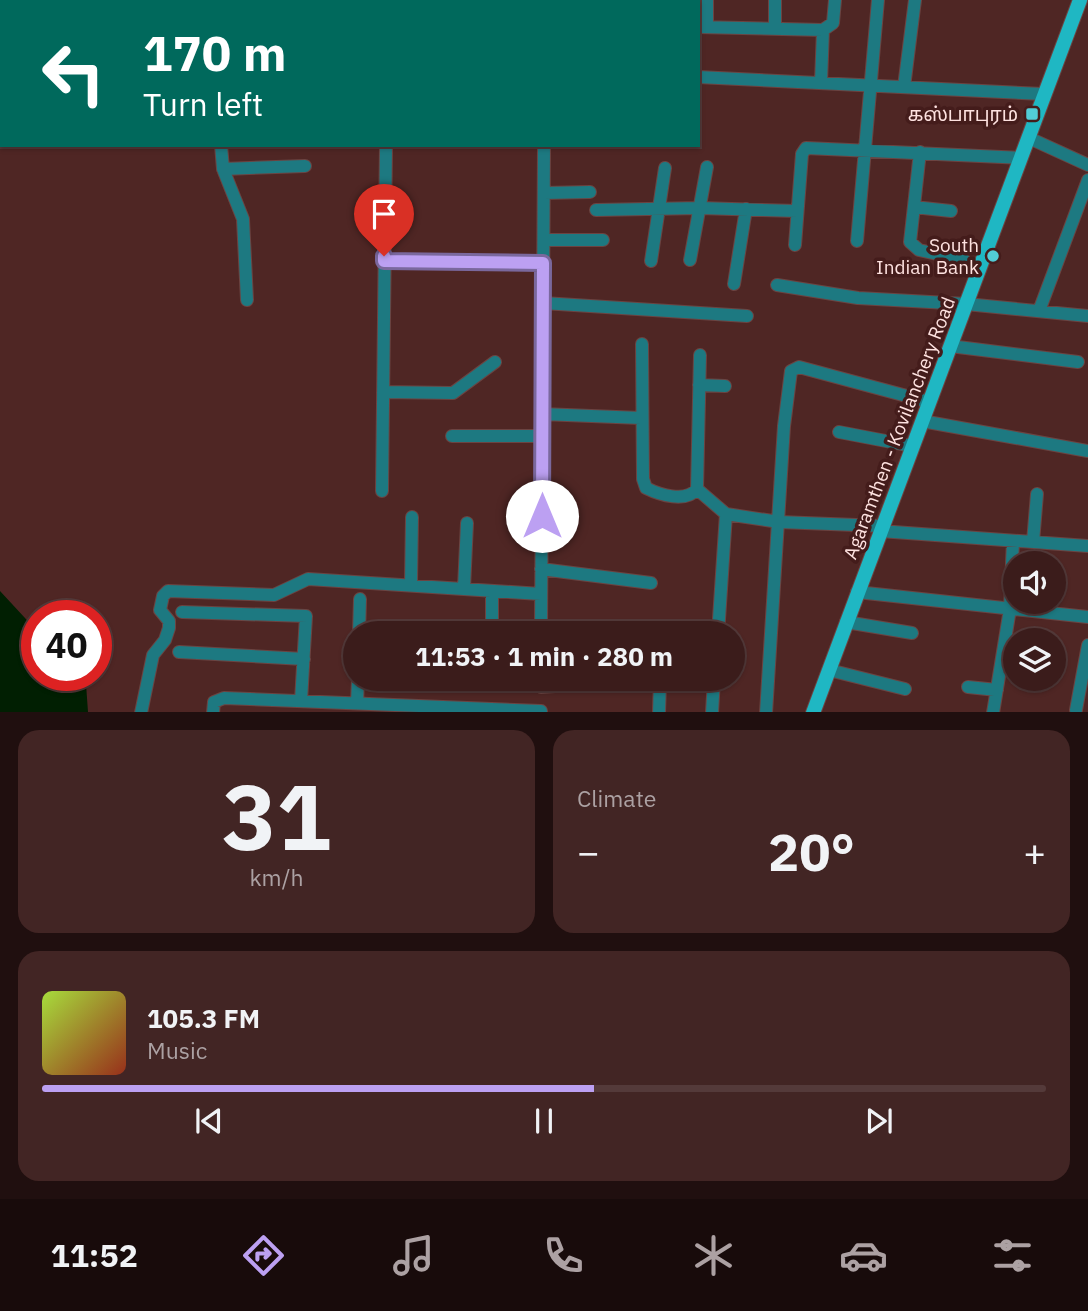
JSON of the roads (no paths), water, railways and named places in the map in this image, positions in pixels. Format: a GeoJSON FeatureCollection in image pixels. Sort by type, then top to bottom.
{"type":"FeatureCollection","features":[{"type":"Feature","properties":{"kind":"main road","name":"Agaramthen - Kovilanchery Road"},"geometry":{"type":"LineString","coordinates":[[813,712],[1080,0]]}},
{"type":"Feature","properties":{"kind":"street"},"geometry":{"type":"LineString","coordinates":[[707,0],[702,27],[823,30],[833,23],[835,0]]}},
{"type":"Feature","properties":{"kind":"street"},"geometry":{"type":"LineString","coordinates":[[775,0],[775,27]]}},
{"type":"Feature","properties":{"kind":"street"},"geometry":{"type":"LineString","coordinates":[[857,241],[878,0]]}},
{"type":"Feature","properties":{"kind":"street"},"geometry":{"type":"LineString","coordinates":[[904,87],[915,0]]}},
{"type":"Feature","properties":{"kind":"street"},"geometry":{"type":"LineString","coordinates":[[821,82],[823,30]]}},
{"type":"Feature","properties":{"kind":"street"},"geometry":{"type":"LineString","coordinates":[[700,77],[1043,94]]}},
{"type":"Feature","properties":{"kind":"street"},"geometry":{"type":"LineString","coordinates":[[1029,138],[1088,165]]}},
{"type":"Feature","properties":{"kind":"street"},"geometry":{"type":"LineString","coordinates":[[221,147],[223,169],[243,219],[247,300]]}},
{"type":"Feature","properties":{"kind":"street"},"geometry":{"type":"LineString","coordinates":[[382,491],[386,147]]}},
{"type":"Feature","properties":{"kind":"street"},"geometry":{"type":"LineString","coordinates":[[541,621],[544,147]]}},
{"type":"Feature","properties":{"kind":"street"},"geometry":{"type":"LineString","coordinates":[[795,245],[802,154],[806,148],[1021,159]]}},
{"type":"Feature","properties":{"kind":"street"},"geometry":{"type":"LineString","coordinates":[[920,152],[910,242],[912,247],[964,260]]}},
{"type":"Feature","properties":{"kind":"street"},"geometry":{"type":"LineString","coordinates":[[223,169],[305,166]]}},
{"type":"Feature","properties":{"kind":"street"},"geometry":{"type":"LineString","coordinates":[[690,260],[707,167]]}},
{"type":"Feature","properties":{"kind":"street"},"geometry":{"type":"LineString","coordinates":[[652,261],[665,168]]}},
{"type":"Feature","properties":{"kind":"street"},"geometry":{"type":"LineString","coordinates":[[1039,311],[1088,180]]}},
{"type":"Feature","properties":{"kind":"street"},"geometry":{"type":"LineString","coordinates":[[544,193],[590,192]]}},
{"type":"Feature","properties":{"kind":"street"},"geometry":{"type":"LineString","coordinates":[[914,207],[951,211]]}},
{"type":"Feature","properties":{"kind":"street"},"geometry":{"type":"LineString","coordinates":[[596,210],[700,208],[797,211]]}},
{"type":"Feature","properties":{"kind":"street"},"geometry":{"type":"LineString","coordinates":[[734,284],[746,209]]}},
{"type":"Feature","properties":{"kind":"street"},"geometry":{"type":"LineString","coordinates":[[1075,218],[1088,224]]}},
{"type":"Feature","properties":{"kind":"street"},"geometry":{"type":"LineString","coordinates":[[544,240],[603,240]]}},
{"type":"Feature","properties":{"kind":"street"},"geometry":{"type":"LineString","coordinates":[[384,261],[543,263]]}},
{"type":"Feature","properties":{"kind":"street"},"geometry":{"type":"LineString","coordinates":[[777,285],[858,298],[966,304],[1088,316]]}},
{"type":"Feature","properties":{"kind":"street"},"geometry":{"type":"LineString","coordinates":[[543,303],[747,316]]}},
{"type":"Feature","properties":{"kind":"street"},"geometry":{"type":"LineString","coordinates":[[642,345],[641,418],[646,488],[686,497],[697,489]]}},
{"type":"Feature","properties":{"kind":"street"},"geometry":{"type":"LineString","coordinates":[[950,346],[1078,362]]}},
{"type":"Feature","properties":{"kind":"street"},"geometry":{"type":"LineString","coordinates":[[697,489],[700,355]]}},
{"type":"Feature","properties":{"kind":"street"},"geometry":{"type":"LineString","coordinates":[[383,392],[453,393],[495,362]]}},
{"type":"Feature","properties":{"kind":"street"},"geometry":{"type":"LineString","coordinates":[[766,712],[791,371],[799,368],[929,402]]}},
{"type":"Feature","properties":{"kind":"street"},"geometry":{"type":"LineString","coordinates":[[699,385],[725,386]]}},
{"type":"Feature","properties":{"kind":"street"},"geometry":{"type":"LineString","coordinates":[[542,414],[641,418]]}},
{"type":"Feature","properties":{"kind":"street"},"geometry":{"type":"LineString","coordinates":[[922,421],[1088,451]]}},
{"type":"Feature","properties":{"kind":"street"},"geometry":{"type":"LineString","coordinates":[[839,432],[912,446]]}},
{"type":"Feature","properties":{"kind":"street"},"geometry":{"type":"LineString","coordinates":[[452,436],[542,436]]}},
{"type":"Feature","properties":{"kind":"street"},"geometry":{"type":"LineString","coordinates":[[697,489],[726,514],[779,522],[1088,546]]}},
{"type":"Feature","properties":{"kind":"street"},"geometry":{"type":"LineString","coordinates":[[1033,541],[1037,494]]}},
{"type":"Feature","properties":{"kind":"street"},"geometry":{"type":"LineString","coordinates":[[719,621],[726,514]]}},
{"type":"Feature","properties":{"kind":"street"},"geometry":{"type":"LineString","coordinates":[[411,584],[412,517]]}},
{"type":"Feature","properties":{"kind":"street"},"geometry":{"type":"LineString","coordinates":[[464,588],[467,523]]}},
{"type":"Feature","properties":{"kind":"street"},"geometry":{"type":"LineString","coordinates":[[1013,541],[1013,551]]}},
{"type":"Feature","properties":{"kind":"street"},"geometry":{"type":"LineString","coordinates":[[541,569],[651,583]]}},
{"type":"Feature","properties":{"kind":"street"},"geometry":{"type":"LineString","coordinates":[[141,712],[153,654],[166,640],[169,628],[169,621],[160,610],[164,593],[274,595],[308,579],[541,594]]}},
{"type":"Feature","properties":{"kind":"street"},"geometry":{"type":"LineString","coordinates":[[492,591],[492,621]]}},
{"type":"Feature","properties":{"kind":"street"},"geometry":{"type":"LineString","coordinates":[[857,592],[1003,608]]}},
{"type":"Feature","properties":{"kind":"street"},"geometry":{"type":"LineString","coordinates":[[359,621],[360,599]]}},
{"type":"Feature","properties":{"kind":"street"},"geometry":{"type":"LineString","coordinates":[[182,612],[306,616],[302,701]]}},
{"type":"Feature","properties":{"kind":"street"},"geometry":{"type":"LineString","coordinates":[[993,712],[1009,614]]}},
{"type":"Feature","properties":{"kind":"street"},"geometry":{"type":"LineString","coordinates":[[1059,614],[1088,617]]}},
{"type":"Feature","properties":{"kind":"street"},"geometry":{"type":"LineString","coordinates":[[846,622],[912,633]]}},
{"type":"Feature","properties":{"kind":"street"},"geometry":{"type":"LineString","coordinates":[[1076,710],[1088,645]]}},
{"type":"Feature","properties":{"kind":"street"},"geometry":{"type":"LineString","coordinates":[[179,652],[304,659]]}},
{"type":"Feature","properties":{"kind":"street"},"geometry":{"type":"LineString","coordinates":[[829,670],[905,689]]}},
{"type":"Feature","properties":{"kind":"street"},"geometry":{"type":"LineString","coordinates":[[968,687],[997,690]]}},
{"type":"Feature","properties":{"kind":"street"},"geometry":{"type":"LineString","coordinates":[[357,703],[358,691]]}},
{"type":"Feature","properties":{"kind":"street"},"geometry":{"type":"LineString","coordinates":[[213,712],[214,702],[224,698],[357,703],[424,709],[541,712],[541,691]]}},
{"type":"Feature","properties":{"kind":"street"},"geometry":{"type":"LineString","coordinates":[[659,712],[661,691]]}},
{"type":"Feature","properties":{"kind":"street"},"geometry":{"type":"LineString","coordinates":[[712,712],[713,691]]}},
{"type":"Feature","properties":{"kind":"place","name":"கஸ்பாபுரம்"},"geometry":{"type":"Point","coordinates":[1032,114]}},
{"type":"Feature","properties":{"kind":"place","name":"South Indian Bank"},"geometry":{"type":"Point","coordinates":[993,256]}}]}
